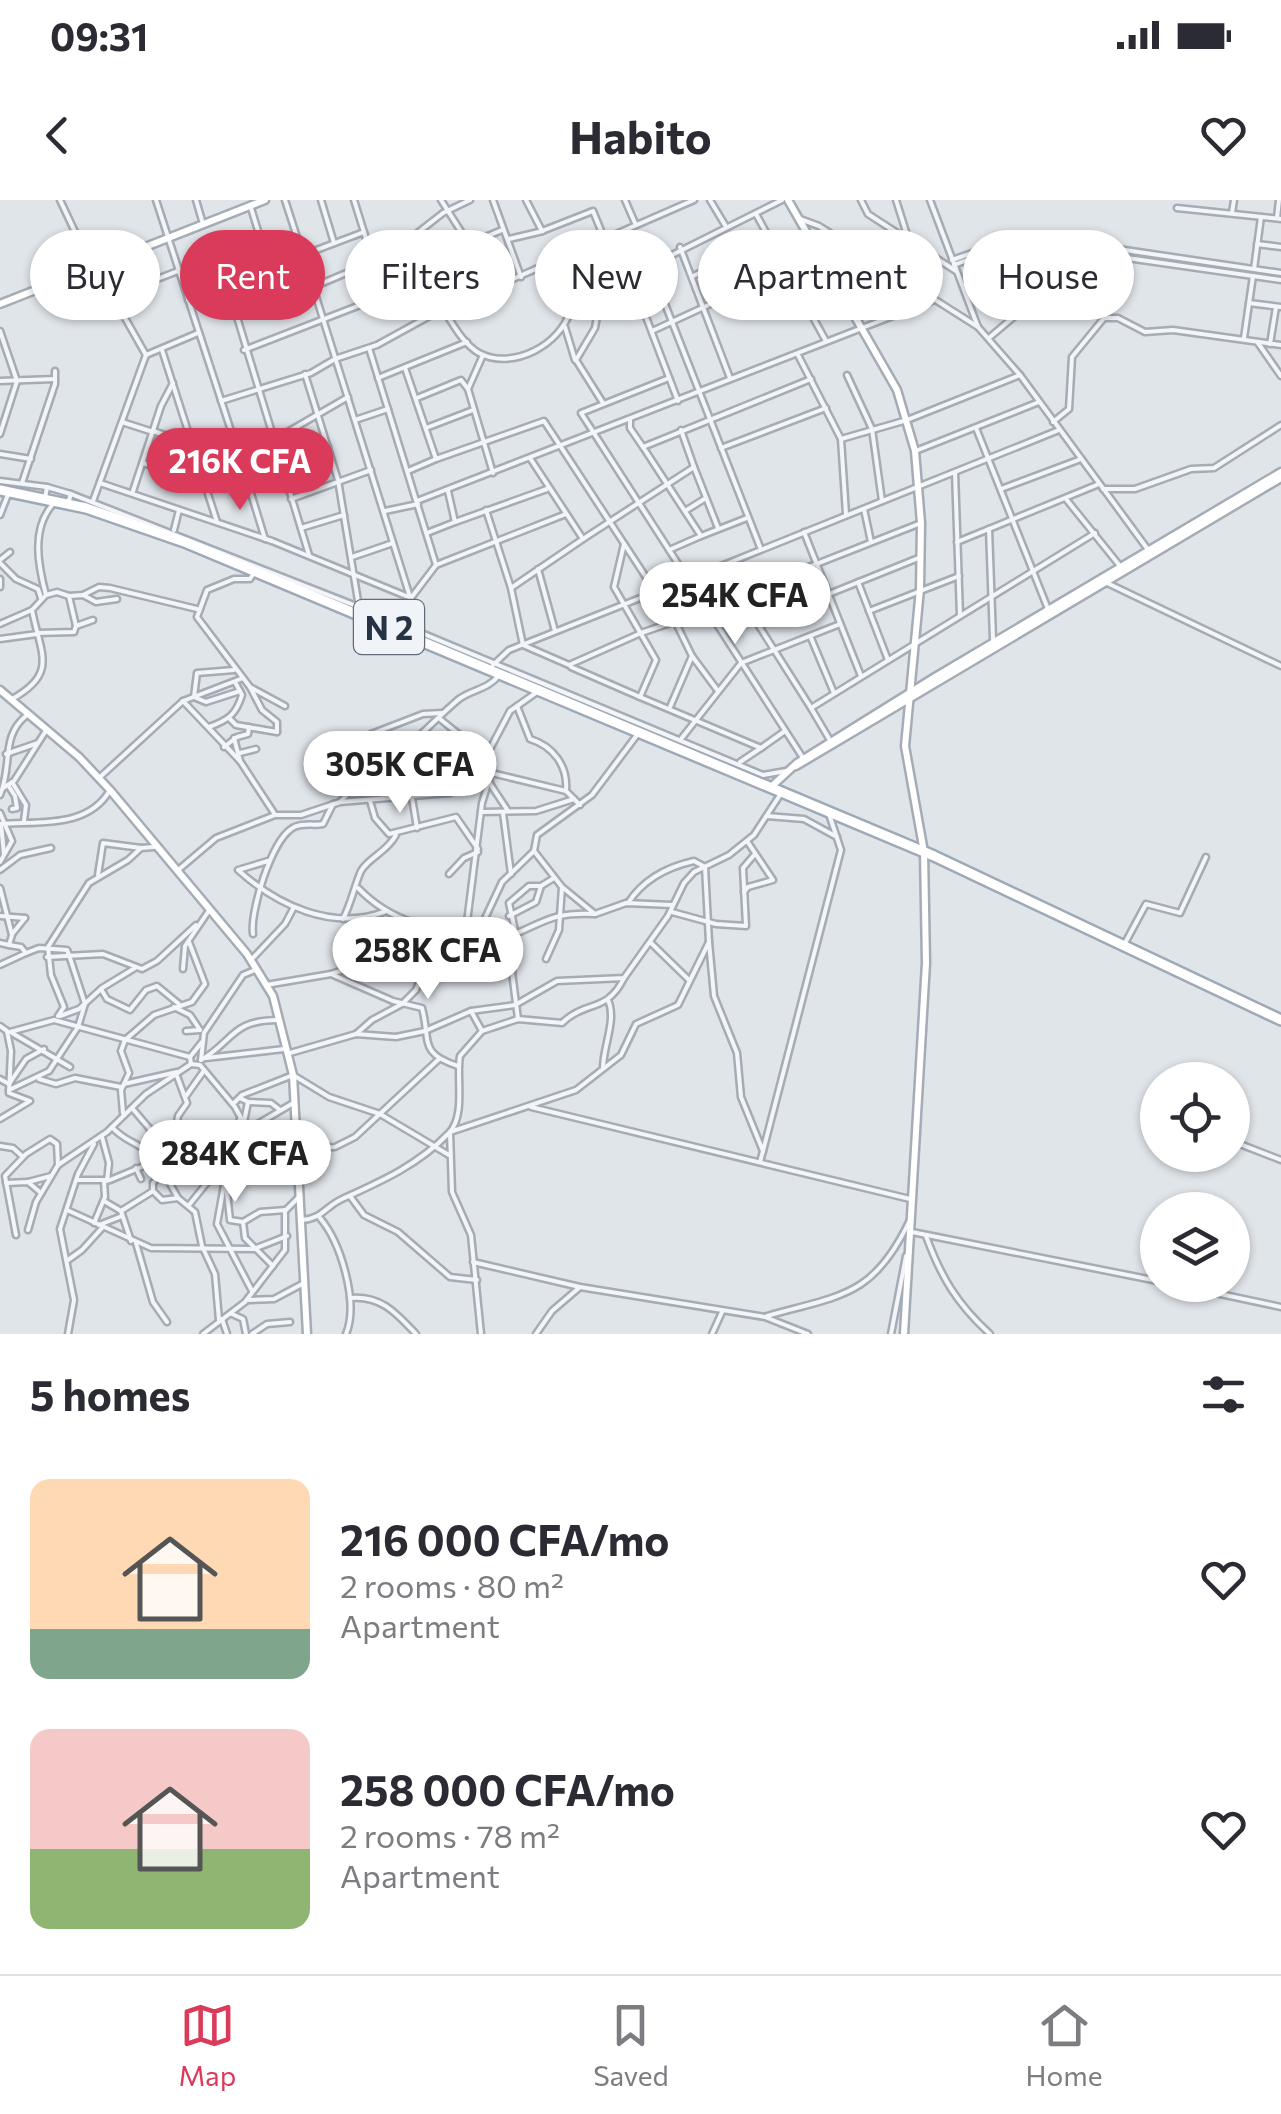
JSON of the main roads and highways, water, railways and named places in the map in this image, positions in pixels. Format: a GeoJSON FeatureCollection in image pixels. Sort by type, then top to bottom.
{"type":"FeatureCollection","features":[{"type":"Feature","properties":{"kind":"main road","name":"N 2"},"geometry":{"type":"LineString","coordinates":[[5,491],[70,499],[495,670],[924,852],[1281,1020]]}}]}
